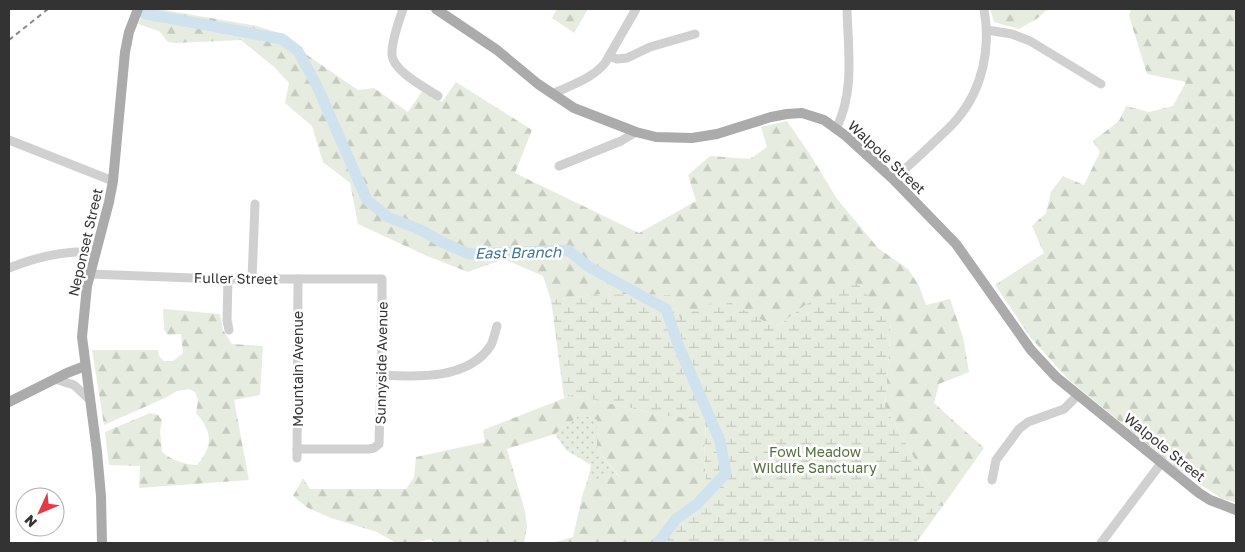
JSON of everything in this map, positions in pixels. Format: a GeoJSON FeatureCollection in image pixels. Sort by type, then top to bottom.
{"type":"FeatureCollection","features":[{"type":"Feature","properties":{"kind":"main road","name":"Walpole Street"},"geometry":{"type":"LineString","coordinates":[[436,9],[496,50],[552,94],[574,108],[636,132],[656,137],[692,138],[717,134],[770,117],[802,113],[824,120],[893,179],[956,244],[987,285],[1031,350],[1056,377],[1077,396],[1199,493],[1210,500],[1236,510]]}},
{"type":"Feature","properties":{"kind":"main road","name":"Neponset Street"},"geometry":{"type":"LineString","coordinates":[[102,543],[99,470],[84,366],[82,337],[90,274],[113,181],[124,61],[129,32],[136,12]]}},
{"type":"Feature","properties":{"kind":"main road"},"geometry":{"type":"LineString","coordinates":[[9,402],[84,366]]}},
{"type":"Feature","properties":{"kind":"street"},"geometry":{"type":"LineString","coordinates":[[403,9],[396,32],[392,56],[396,65],[404,73],[438,96]]}},
{"type":"Feature","properties":{"kind":"street"},"geometry":{"type":"LineString","coordinates":[[552,94],[592,75],[600,69],[636,9]]}},
{"type":"Feature","properties":{"kind":"street"},"geometry":{"type":"LineString","coordinates":[[836,129],[845,108],[848,88],[847,9]]}},
{"type":"Feature","properties":{"kind":"street"},"geometry":{"type":"LineString","coordinates":[[893,179],[955,122],[966,108],[980,80],[986,52],[987,30],[984,9]]}},
{"type":"Feature","properties":{"kind":"street"},"geometry":{"type":"LineString","coordinates":[[987,30],[1012,34],[1030,41],[1102,84]]}},
{"type":"Feature","properties":{"kind":"street"},"geometry":{"type":"LineString","coordinates":[[609,56],[617,59],[627,58],[650,47],[695,34]]}},
{"type":"Feature","properties":{"kind":"street"},"geometry":{"type":"LineString","coordinates":[[559,166],[607,147],[636,132]]}},
{"type":"Feature","properties":{"kind":"street"},"geometry":{"type":"LineString","coordinates":[[9,140],[113,181]]}},
{"type":"Feature","properties":{"kind":"street"},"geometry":{"type":"LineString","coordinates":[[252,279],[255,204]]}},
{"type":"Feature","properties":{"kind":"street"},"geometry":{"type":"LineString","coordinates":[[9,268],[26,261],[64,252],[96,252]]}},
{"type":"Feature","properties":{"kind":"street","name":"Fuller Street"},"geometry":{"type":"LineString","coordinates":[[90,274],[228,279],[382,279]]}},
{"type":"Feature","properties":{"kind":"street"},"geometry":{"type":"LineString","coordinates":[[228,279],[227,320],[229,330]]}},
{"type":"Feature","properties":{"kind":"street","name":"Mountain Avenue"},"geometry":{"type":"LineString","coordinates":[[298,279],[297,454],[369,450],[377,446]]}},
{"type":"Feature","properties":{"kind":"street","name":"Sunnyside Avenue"},"geometry":{"type":"LineString","coordinates":[[377,446],[380,440],[382,279]]}},
{"type":"Feature","properties":{"kind":"street"},"geometry":{"type":"LineString","coordinates":[[381,374],[413,376],[458,369],[484,354],[492,343],[497,326]]}},
{"type":"Feature","properties":{"kind":"street"},"geometry":{"type":"LineString","coordinates":[[55,379],[74,385],[90,400]]}},
{"type":"Feature","properties":{"kind":"street"},"geometry":{"type":"LineString","coordinates":[[992,480],[996,460],[1020,428],[1028,422],[1064,409],[1077,396]]}},
{"type":"Feature","properties":{"kind":"street"},"geometry":{"type":"LineString","coordinates":[[1101,543],[1162,462]]}},
{"type":"Feature","properties":{"kind":"green space"},"geometry":{"type":"Polygon","coordinates":[[[144,9],[158,9],[257,26],[285,35],[307,55],[358,90],[374,88],[408,112],[423,90],[442,102],[456,82],[532,130],[515,173],[639,233],[696,201],[688,175],[710,156],[750,159],[767,147],[761,127],[787,121],[837,199],[878,248],[908,269],[919,286],[926,305],[950,299],[963,337],[969,372],[939,384],[934,403],[984,448],[942,507],[885,407],[891,322],[812,300],[778,326],[764,321],[680,318],[671,295],[603,294],[551,300],[543,276],[504,259],[468,272],[427,256],[358,224],[350,183],[323,162],[312,126],[285,103],[289,83],[274,67],[241,40],[168,42],[159,31],[138,24],[144,9]]]}},
{"type":"Feature","properties":{"kind":"green space"},"geometry":{"type":"Polygon","coordinates":[[[557,9],[588,9],[574,33],[552,18],[557,9]]]}},
{"type":"Feature","properties":{"kind":"green space"},"geometry":{"type":"Polygon","coordinates":[[[990,9],[1048,9],[1038,18],[1019,29],[994,22],[990,9]]]}},
{"type":"Feature","properties":{"kind":"green space"},"geometry":{"type":"Polygon","coordinates":[[[1131,9],[1236,9],[1236,502],[1222,499],[1179,470],[1068,379],[1031,338],[995,285],[1044,253],[1032,226],[1046,213],[1051,192],[1063,176],[1084,185],[1100,152],[1093,141],[1119,121],[1126,106],[1149,112],[1173,106],[1186,82],[1147,74],[1129,16],[1131,9]]]}},
{"type":"Feature","properties":{"kind":"green space","name":"Fowl Meadow Wildlife Sanctuary"},"geometry":{"type":"Polygon","coordinates":[[[856,282],[891,322],[885,407],[942,507],[916,543],[657,543],[660,534],[670,521],[705,495],[704,455],[706,425],[692,419],[652,414],[572,395],[564,398],[551,300],[603,294],[671,295],[680,318],[722,298],[764,321],[778,326],[812,300],[856,282]]]}},
{"type":"Feature","properties":{"kind":"green space"},"geometry":{"type":"Polygon","coordinates":[[[163,309],[220,314],[223,330],[232,344],[263,346],[260,395],[234,400],[249,480],[139,488],[140,466],[109,465],[105,432],[150,413],[158,415],[162,420],[160,431],[162,452],[179,462],[197,465],[206,452],[209,439],[208,433],[206,426],[196,413],[198,400],[195,392],[189,389],[177,391],[104,425],[92,350],[158,350],[159,356],[164,361],[173,361],[183,353],[181,334],[168,335],[164,329],[163,309]]]}},
{"type":"Feature","properties":{"kind":"green space"},"geometry":{"type":"Polygon","coordinates":[[[572,395],[652,414],[692,419],[706,424],[704,455],[705,495],[670,520],[660,534],[657,543],[552,543],[573,537],[588,479],[599,481],[601,475],[620,477],[597,450],[597,420],[581,414],[555,434],[507,449],[525,511],[527,527],[524,543],[436,543],[430,539],[414,543],[396,543],[377,532],[331,518],[308,508],[293,496],[303,478],[310,489],[406,489],[414,477],[416,457],[485,442],[483,430],[572,395]]]}},
{"type":"Feature","properties":{"kind":"green space"},"geometry":{"type":"Polygon","coordinates":[[[581,414],[597,420],[597,450],[620,478],[601,475],[599,482],[588,479],[591,465],[566,450],[555,434],[581,414]]]}},
{"type":"Feature","properties":{"kind":"waterway","name":"East Branch"},"geometry":{"type":"LineString","coordinates":[[137,9],[147,14],[282,39],[298,51],[317,86],[367,200],[388,217],[421,230],[469,254],[568,250],[589,267],[666,309],[679,347],[720,441],[726,473],[697,504],[676,519],[658,543]]}},
{"type":"Feature","properties":{"kind":"railway"},"geometry":{"type":"LineString","coordinates":[[9,40],[48,9]]}}]}
